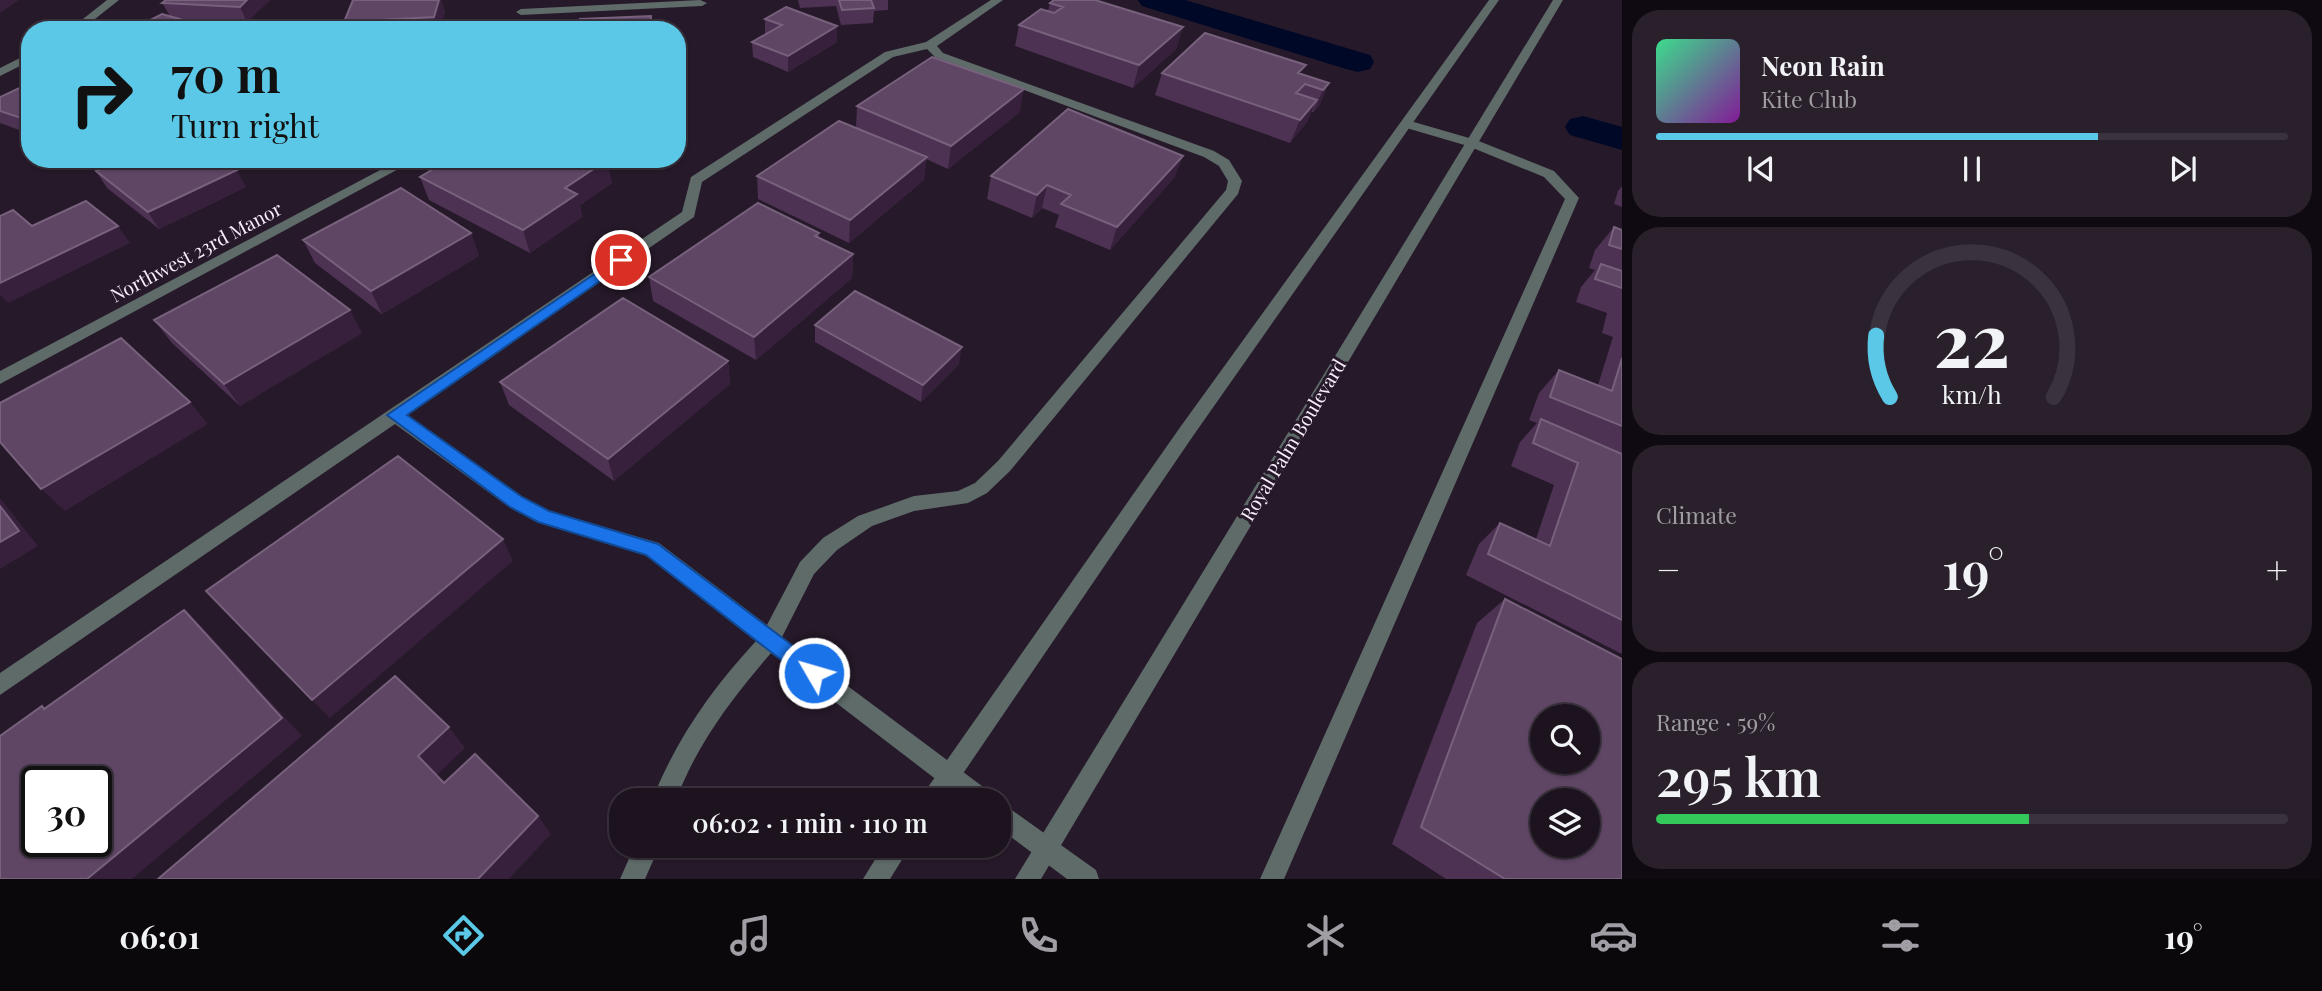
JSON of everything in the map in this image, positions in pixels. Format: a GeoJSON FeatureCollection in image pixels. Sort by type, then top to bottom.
{"type":"FeatureCollection","features":[{"type":"Feature","properties":{"kind":"street"},"geometry":{"type":"LineString","coordinates":[[86,21],[114,0]]}},
{"type":"Feature","properties":{"kind":"street"},"geometry":{"type":"LineString","coordinates":[[522,0],[520,17],[702,3]]}},
{"type":"Feature","properties":{"kind":"street"},"geometry":{"type":"LineString","coordinates":[[0,685],[689,214],[696,180],[889,54],[930,45],[998,0]]}},
{"type":"Feature","properties":{"kind":"street"},"geometry":{"type":"LineString","coordinates":[[940,788],[1187,431],[1494,0]]}},
{"type":"Feature","properties":{"kind":"street","name":"Royal Palm Boulevard"},"geometry":{"type":"LineString","coordinates":[[1027,879],[1558,0]]}},
{"type":"Feature","properties":{"kind":"street"},"geometry":{"type":"LineString","coordinates":[[668,788],[676,768],[715,701],[770,639],[807,568],[830,544],[865,521],[914,505],[961,498],[981,488],[1004,466],[1233,191],[1235,181],[1231,171],[1209,154],[939,55],[930,45]]}},
{"type":"Feature","properties":{"kind":"street"},"geometry":{"type":"LineString","coordinates":[[0,73],[21,61]]}},
{"type":"Feature","properties":{"kind":"street"},"geometry":{"type":"LineString","coordinates":[[1272,879],[1572,198],[1549,174],[1472,143],[1407,124]]}},
{"type":"Feature","properties":{"kind":"street","name":"Northwest 23rd Manor"},"geometry":{"type":"LineString","coordinates":[[0,378],[394,168]]}},
{"type":"Feature","properties":{"kind":"street"},"geometry":{"type":"LineString","coordinates":[[395,415],[516,502],[544,517],[652,549],[966,788]]}},
{"type":"Feature","properties":{"kind":"street"},"geometry":{"type":"LineString","coordinates":[[1011,822],[1087,879]]}},
{"type":"Feature","properties":{"kind":"street"},"geometry":{"type":"LineString","coordinates":[[632,879],[642,858]]}},
{"type":"Feature","properties":{"kind":"street"},"geometry":{"type":"LineString","coordinates":[[875,879],[890,858]]}},
{"type":"Feature","properties":{"kind":"building"},"geometry":{"type":"Polygon","coordinates":[[[166,0],[247,0],[240,7],[162,3],[166,0]]]}},
{"type":"Feature","properties":{"kind":"building"},"geometry":{"type":"Polygon","coordinates":[[[353,0],[439,0],[434,17],[344,21],[353,0]]]}},
{"type":"Feature","properties":{"kind":"building"},"geometry":{"type":"Polygon","coordinates":[[[839,0],[871,0],[874,8],[842,10],[839,0]]]}},
{"type":"Feature","properties":{"kind":"building"},"geometry":{"type":"Polygon","coordinates":[[[1054,0],[1095,0],[1183,27],[1139,65],[1019,25],[1041,9],[1054,13],[1063,7],[1050,3],[1054,0]]]}},
{"type":"Feature","properties":{"kind":"building"},"geometry":{"type":"Polygon","coordinates":[[[786,7],[837,26],[788,56],[752,42],[782,25],[765,19],[786,7]]]}},
{"type":"Feature","properties":{"kind":"building"},"geometry":{"type":"Polygon","coordinates":[[[162,14],[186,21],[148,21],[162,14]]]}},
{"type":"Feature","properties":{"kind":"building"},"geometry":{"type":"Polygon","coordinates":[[[651,16],[651,21],[580,19],[651,16]]]}},
{"type":"Feature","properties":{"kind":"building"},"geometry":{"type":"Polygon","coordinates":[[[1205,33],[1306,65],[1298,73],[1329,83],[1323,90],[1305,84],[1296,93],[1317,100],[1300,120],[1162,73],[1205,33]]]}},
{"type":"Feature","properties":{"kind":"building"},"geometry":{"type":"Polygon","coordinates":[[[932,57],[1024,89],[951,146],[857,106],[932,57]]]}},
{"type":"Feature","properties":{"kind":"building"},"geometry":{"type":"Polygon","coordinates":[[[21,87],[21,118],[0,111],[0,97],[21,87]]]}},
{"type":"Feature","properties":{"kind":"building"},"geometry":{"type":"Polygon","coordinates":[[[1068,109],[1183,156],[1117,227],[1061,204],[1071,195],[1047,185],[1037,195],[991,176],[1068,109]]]}},
{"type":"Feature","properties":{"kind":"building"},"geometry":{"type":"Polygon","coordinates":[[[839,121],[927,157],[850,220],[757,176],[839,121]]]}},
{"type":"Feature","properties":{"kind":"building"},"geometry":{"type":"Polygon","coordinates":[[[103,168],[237,170],[148,212],[96,171],[103,168]]]}},
{"type":"Feature","properties":{"kind":"building"},"geometry":{"type":"Polygon","coordinates":[[[435,168],[595,168],[565,188],[577,194],[523,230],[420,177],[435,168]]]}},
{"type":"Feature","properties":{"kind":"building"},"geometry":{"type":"Polygon","coordinates":[[[401,188],[471,233],[371,291],[303,240],[401,188]]]}},
{"type":"Feature","properties":{"kind":"building"},"geometry":{"type":"Polygon","coordinates":[[[86,201],[118,226],[0,283],[0,216],[13,210],[32,226],[86,201]]]}},
{"type":"Feature","properties":{"kind":"building"},"geometry":{"type":"Polygon","coordinates":[[[758,203],[819,233],[815,236],[853,254],[754,337],[649,277],[758,203]]]}},
{"type":"Feature","properties":{"kind":"building"},"geometry":{"type":"Polygon","coordinates":[[[1614,227],[1622,230],[1622,249],[1609,245],[1614,227]]]}},
{"type":"Feature","properties":{"kind":"building"},"geometry":{"type":"Polygon","coordinates":[[[277,255],[350,310],[224,384],[154,320],[277,255]]]}},
{"type":"Feature","properties":{"kind":"building"},"geometry":{"type":"Polygon","coordinates":[[[1601,264],[1622,271],[1622,288],[1595,279],[1601,264]]]}},
{"type":"Feature","properties":{"kind":"building"},"geometry":{"type":"Polygon","coordinates":[[[855,291],[962,347],[923,385],[815,325],[855,291]]]}},
{"type":"Feature","properties":{"kind":"building"},"geometry":{"type":"Polygon","coordinates":[[[623,298],[728,361],[608,459],[500,382],[623,298]]]}},
{"type":"Feature","properties":{"kind":"building"},"geometry":{"type":"Polygon","coordinates":[[[121,338],[190,402],[41,489],[0,442],[0,403],[121,338]]]}},
{"type":"Feature","properties":{"kind":"building"},"geometry":{"type":"Polygon","coordinates":[[[1622,358],[1622,426],[1550,397],[1559,370],[1612,391],[1622,358]]]}},
{"type":"Feature","properties":{"kind":"building"},"geometry":{"type":"Polygon","coordinates":[[[1541,419],[1622,454],[1622,620],[1488,554],[1500,523],[1550,546],[1578,463],[1533,443],[1541,419]]]}},
{"type":"Feature","properties":{"kind":"building"},"geometry":{"type":"Polygon","coordinates":[[[398,456],[503,539],[312,700],[206,591],[398,456]]]}},
{"type":"Feature","properties":{"kind":"building"},"geometry":{"type":"Polygon","coordinates":[[[0,506],[19,531],[0,542],[0,506]]]}},
{"type":"Feature","properties":{"kind":"building"},"geometry":{"type":"Polygon","coordinates":[[[1505,599],[1622,659],[1622,879],[1505,879],[1421,827],[1505,599]]]}},
{"type":"Feature","properties":{"kind":"building"},"geometry":{"type":"Polygon","coordinates":[[[184,610],[282,718],[87,879],[0,879],[0,736],[42,706],[44,709],[184,610]]]}},
{"type":"Feature","properties":{"kind":"building"},"geometry":{"type":"Polygon","coordinates":[[[395,676],[449,727],[418,756],[444,783],[475,754],[538,816],[478,879],[158,879],[395,676]]]}},
{"type":"Feature","properties":{"kind":"waterway"},"geometry":{"type":"LineString","coordinates":[[1153,0],[1358,62]]}},
{"type":"Feature","properties":{"kind":"waterway"},"geometry":{"type":"LineString","coordinates":[[1583,127],[1622,139]]}},
{"type":"Feature","properties":{"kind":"route"},"geometry":{"type":"LineString","coordinates":[[621,260],[395,415],[516,502],[544,517],[590,533],[652,549],[814,673]]}}]}
